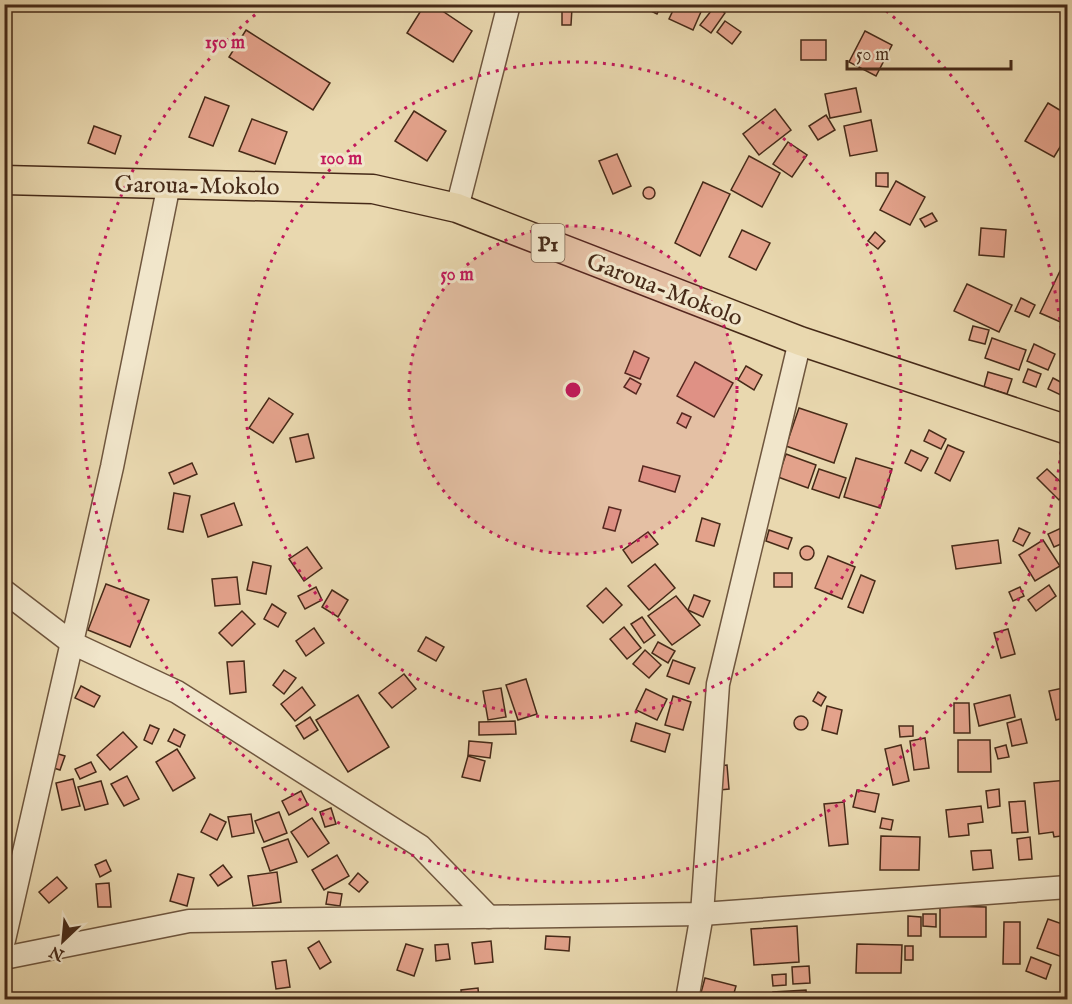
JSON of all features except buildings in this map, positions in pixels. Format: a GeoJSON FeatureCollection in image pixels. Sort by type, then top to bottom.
{"type":"FeatureCollection","features":[{"type":"Feature","properties":{"kind":"main road","name":"Garoua-Mokolo"},"geometry":{"type":"LineString","coordinates":[[4,180],[373,189],[457,208],[800,341],[1068,430]]}},
{"type":"Feature","properties":{"kind":"street"},"geometry":{"type":"LineString","coordinates":[[457,208],[509,4]]}},
{"type":"Feature","properties":{"kind":"street"},"geometry":{"type":"LineString","coordinates":[[4,940],[112,467],[169,184]]}},
{"type":"Feature","properties":{"kind":"street"},"geometry":{"type":"LineString","coordinates":[[687,999],[702,914],[718,684],[800,341]]}},
{"type":"Feature","properties":{"kind":"street"},"geometry":{"type":"LineString","coordinates":[[4,591],[72,642],[177,692],[420,846],[489,917]]}},
{"type":"Feature","properties":{"kind":"street"},"geometry":{"type":"LineString","coordinates":[[4,958],[189,921],[702,914],[1068,887]]}}]}
